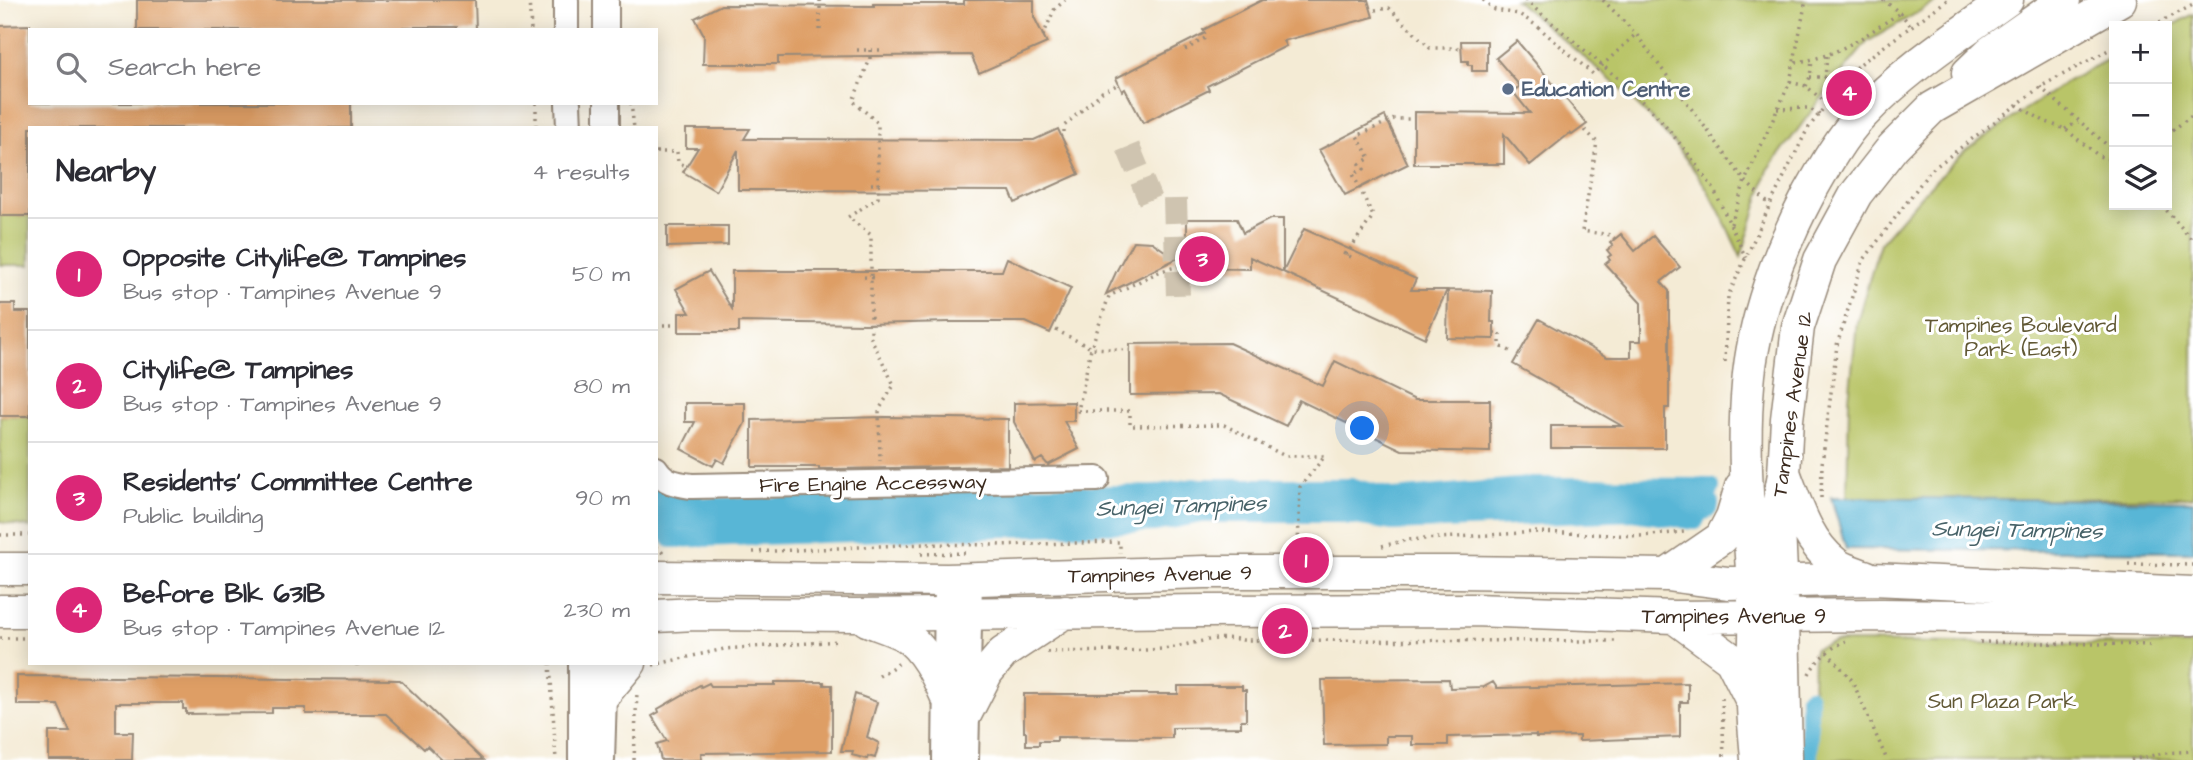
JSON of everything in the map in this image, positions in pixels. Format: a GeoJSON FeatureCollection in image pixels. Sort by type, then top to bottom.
{"type":"FeatureCollection","features":[{"type":"Feature","properties":{"kind":"main road","name":"Tampines Avenue 12"},"geometry":{"type":"LineString","coordinates":[[1766,581],[1746,469],[1748,384],[1754,344],[1772,281],[1796,220],[1824,168],[1861,116],[1922,60],[2007,0]]}},
{"type":"Feature","properties":{"kind":"main road"},"geometry":{"type":"LineString","coordinates":[[1932,108],[1990,52],[2064,0]]}},
{"type":"Feature","properties":{"kind":"main road","name":"Tampines Avenue 12"},"geometry":{"type":"LineString","coordinates":[[1766,581],[1784,474],[1787,419],[1798,327],[1820,260],[1856,194],[1893,147],[1932,108],[2120,0]]}},
{"type":"Feature","properties":{"kind":"main road"},"geometry":{"type":"LineString","coordinates":[[1667,575],[1721,538],[1732,517],[1746,469]]}},
{"type":"Feature","properties":{"kind":"main road","name":"Tampines Avenue 9"},"geometry":{"type":"LineString","coordinates":[[1784,474],[1802,519],[1819,547],[1838,566],[1873,579]]}},
{"type":"Feature","properties":{"kind":"main road"},"geometry":{"type":"LineString","coordinates":[[0,569],[28,569]]}},
{"type":"Feature","properties":{"kind":"main road","name":"Tampines Avenue 9"},"geometry":{"type":"LineString","coordinates":[[663,573],[959,579],[1205,572],[1456,572],[1667,575],[1728,583],[1873,579],[2193,593]]}},
{"type":"Feature","properties":{"kind":"main road"},"geometry":{"type":"LineString","coordinates":[[1766,581],[1786,760]]}},
{"type":"Feature","properties":{"kind":"main road","name":"Tampines Avenue 9"},"geometry":{"type":"LineString","coordinates":[[958,614],[1473,610],[1674,617],[2193,619]]}},
{"type":"Feature","properties":{"kind":"main road"},"geometry":{"type":"LineString","coordinates":[[0,611],[28,611]]}},
{"type":"Feature","properties":{"kind":"main road"},"geometry":{"type":"LineString","coordinates":[[658,615],[695,614],[850,628],[905,636],[918,647],[956,704],[1003,653],[1065,612]]}},
{"type":"Feature","properties":{"kind":"main road"},"geometry":{"type":"LineString","coordinates":[[658,650],[695,614]]}},
{"type":"Feature","properties":{"kind":"main road"},"geometry":{"type":"LineString","coordinates":[[850,628],[958,614]]}},
{"type":"Feature","properties":{"kind":"main road"},"geometry":{"type":"LineString","coordinates":[[1757,760],[1753,704],[1769,616]]}},
{"type":"Feature","properties":{"kind":"main road"},"geometry":{"type":"LineString","coordinates":[[1674,617],[1731,659],[1753,704]]}},
{"type":"Feature","properties":{"kind":"main road"},"geometry":{"type":"LineString","coordinates":[[604,694],[641,665]]}},
{"type":"Feature","properties":{"kind":"street"},"geometry":{"type":"LineString","coordinates":[[606,0],[606,28]]}},
{"type":"Feature","properties":{"kind":"street"},"geometry":{"type":"LineString","coordinates":[[568,105],[569,126]]}},
{"type":"Feature","properties":{"kind":"street"},"geometry":{"type":"LineString","coordinates":[[607,105],[607,126]]}},
{"type":"Feature","properties":{"kind":"street","name":"Fire Engine Accessway"},"geometry":{"type":"LineString","coordinates":[[658,472],[668,481],[692,486],[1097,479]]}},
{"type":"Feature","properties":{"kind":"street"},"geometry":{"type":"LineString","coordinates":[[945,760],[956,704],[959,579]]}},
{"type":"Feature","properties":{"kind":"street"},"geometry":{"type":"LineString","coordinates":[[581,665],[581,760]]}},
{"type":"Feature","properties":{"kind":"street"},"geometry":{"type":"LineString","coordinates":[[602,760],[605,665]]}},
{"type":"Feature","properties":{"kind":"street"},"geometry":{"type":"LineString","coordinates":[[956,704],[966,760]]}},
{"type":"Feature","properties":{"kind":"path"},"geometry":{"type":"LineString","coordinates":[[529,0],[531,28]]}},
{"type":"Feature","properties":{"kind":"path"},"geometry":{"type":"LineString","coordinates":[[820,0],[820,32]]}},
{"type":"Feature","properties":{"kind":"path"},"geometry":{"type":"LineString","coordinates":[[1044,36],[1054,10],[1065,0]]}},
{"type":"Feature","properties":{"kind":"path"},"geometry":{"type":"LineString","coordinates":[[1483,0],[1495,10],[1519,14],[1593,74],[1636,34]]}},
{"type":"Feature","properties":{"kind":"path"},"geometry":{"type":"LineString","coordinates":[[1525,0],[1602,64],[1656,115],[1688,152],[1713,188],[1746,258]]}},
{"type":"Feature","properties":{"kind":"path"},"geometry":{"type":"LineString","coordinates":[[1603,0],[1636,34],[1745,181],[1770,205]]}},
{"type":"Feature","properties":{"kind":"path"},"geometry":{"type":"LineString","coordinates":[[1731,224],[1745,181],[1790,82],[1806,0]]}},
{"type":"Feature","properties":{"kind":"path"},"geometry":{"type":"LineString","coordinates":[[1883,0],[1912,27]]}},
{"type":"Feature","properties":{"kind":"path"},"geometry":{"type":"LineString","coordinates":[[2163,21],[2193,5]]}},
{"type":"Feature","properties":{"kind":"path"},"geometry":{"type":"LineString","coordinates":[[1375,10],[1389,8],[1430,48],[1459,48]]}},
{"type":"Feature","properties":{"kind":"path"},"geometry":{"type":"LineString","coordinates":[[1796,62],[1827,56],[1856,42],[1900,13]]}},
{"type":"Feature","properties":{"kind":"path"},"geometry":{"type":"LineString","coordinates":[[1185,50],[1207,37]]}},
{"type":"Feature","properties":{"kind":"path"},"geometry":{"type":"LineString","coordinates":[[857,50],[882,50]]}},
{"type":"Feature","properties":{"kind":"path"},"geometry":{"type":"LineString","coordinates":[[870,50],[870,59],[853,101],[878,123],[878,198],[848,217],[871,235],[871,338],[894,385],[879,410],[880,461]]}},
{"type":"Feature","properties":{"kind":"path"},"geometry":{"type":"LineString","coordinates":[[1821,504],[1822,464],[1837,345],[1863,261],[1930,171],[2040,87],[2109,50]]}},
{"type":"Feature","properties":{"kind":"path"},"geometry":{"type":"LineString","coordinates":[[1827,56],[1825,77],[1836,92]]}},
{"type":"Feature","properties":{"kind":"path"},"geometry":{"type":"LineString","coordinates":[[1806,86],[1812,60]]}},
{"type":"Feature","properties":{"kind":"path"},"geometry":{"type":"LineString","coordinates":[[1810,77],[1825,77]]}},
{"type":"Feature","properties":{"kind":"path"},"geometry":{"type":"LineString","coordinates":[[1790,82],[1806,86],[1827,104]]}},
{"type":"Feature","properties":{"kind":"path"},"geometry":{"type":"LineString","coordinates":[[1064,132],[1064,126],[1102,92],[1119,84]]}},
{"type":"Feature","properties":{"kind":"path"},"geometry":{"type":"LineString","coordinates":[[2040,87],[2109,148]]}},
{"type":"Feature","properties":{"kind":"path"},"geometry":{"type":"LineString","coordinates":[[536,105],[536,126]]}},
{"type":"Feature","properties":{"kind":"path"},"geometry":{"type":"LineString","coordinates":[[631,105],[634,126]]}},
{"type":"Feature","properties":{"kind":"path"},"geometry":{"type":"LineString","coordinates":[[2017,105],[2043,121],[2065,129],[2099,156],[2109,159]]}},
{"type":"Feature","properties":{"kind":"path"},"geometry":{"type":"LineString","coordinates":[[1777,109],[1807,108],[1820,114]]}},
{"type":"Feature","properties":{"kind":"path"},"geometry":{"type":"LineString","coordinates":[[2172,130],[2193,115]]}},
{"type":"Feature","properties":{"kind":"path"},"geometry":{"type":"LineString","coordinates":[[1355,259],[1345,254],[1373,216],[1353,174],[1364,169],[1360,164],[1370,158],[1357,136],[1394,119],[1414,119]]}},
{"type":"Feature","properties":{"kind":"path"},"geometry":{"type":"LineString","coordinates":[[2065,129],[2078,121]]}},
{"type":"Feature","properties":{"kind":"path"},"geometry":{"type":"LineString","coordinates":[[1585,130],[1597,142],[1582,231],[1611,235],[1615,239]]}},
{"type":"Feature","properties":{"kind":"path"},"geometry":{"type":"LineString","coordinates":[[658,152],[677,152],[678,163],[686,166]]}},
{"type":"Feature","properties":{"kind":"path"},"geometry":{"type":"LineString","coordinates":[[871,184],[885,184]]}},
{"type":"Feature","properties":{"kind":"path"},"geometry":{"type":"LineString","coordinates":[[2166,210],[2193,241]]}},
{"type":"Feature","properties":{"kind":"path"},"geometry":{"type":"LineString","coordinates":[[1186,264],[1161,271],[1109,296],[1091,348],[1078,411],[1130,411],[1130,426],[1224,425],[1285,456],[1325,456],[1300,487],[1298,550]]}},
{"type":"Feature","properties":{"kind":"path"},"geometry":{"type":"LineString","coordinates":[[864,277],[877,278]]}},
{"type":"Feature","properties":{"kind":"path"},"geometry":{"type":"LineString","coordinates":[[658,325],[676,325]]}},
{"type":"Feature","properties":{"kind":"path"},"geometry":{"type":"LineString","coordinates":[[1056,330],[1091,348],[1129,350]]}},
{"type":"Feature","properties":{"kind":"path"},"geometry":{"type":"LineString","coordinates":[[1494,333],[1500,333],[1500,346],[1514,353]]}},
{"type":"Feature","properties":{"kind":"path"},"geometry":{"type":"LineString","coordinates":[[0,535],[28,535]]}},
{"type":"Feature","properties":{"kind":"path"},"geometry":{"type":"LineString","coordinates":[[752,552],[924,544],[1120,542],[1119,554]]}},
{"type":"Feature","properties":{"kind":"path"},"geometry":{"type":"LineString","coordinates":[[658,661],[850,628]]}},
{"type":"Feature","properties":{"kind":"path"},"geometry":{"type":"LineString","coordinates":[[1041,653],[1104,653],[1166,648],[1228,637],[1242,640],[1631,641]]}},
{"type":"Feature","properties":{"kind":"path"},"geometry":{"type":"LineString","coordinates":[[0,638],[28,638]]}},
{"type":"Feature","properties":{"kind":"path"},"geometry":{"type":"LineString","coordinates":[[1853,640],[1827,652],[1852,680],[1887,760]]}},
{"type":"Feature","properties":{"kind":"path"},"geometry":{"type":"LineString","coordinates":[[1975,642],[2166,645]]}},
{"type":"Feature","properties":{"kind":"path"},"geometry":{"type":"LineString","coordinates":[[878,676],[902,662],[894,657]]}},
{"type":"Feature","properties":{"kind":"path"},"geometry":{"type":"LineString","coordinates":[[550,665],[556,760]]}},
{"type":"Feature","properties":{"kind":"path"},"geometry":{"type":"LineString","coordinates":[[634,760],[644,665]]}},
{"type":"Feature","properties":{"kind":"path"},"geometry":{"type":"LineString","coordinates":[[1722,696],[1724,760]]}},
{"type":"Feature","properties":{"kind":"path"},"geometry":{"type":"LineString","coordinates":[[2131,760],[2164,753],[2193,751]]}},
{"type":"Feature","properties":{"kind":"green space"},"geometry":{"type":"Polygon","coordinates":[[[1515,0],[1939,0],[1867,42],[1816,105],[1768,170],[1741,257],[1705,187],[1659,127],[1613,82],[1515,0]]]}},
{"type":"Feature","properties":{"kind":"green space","name":"Tampines Boulevard Park (East)"},"geometry":{"type":"Polygon","coordinates":[[[2193,14],[2193,497],[1847,502],[1849,399],[1857,322],[1880,243],[1927,189],[1966,150],[2066,82],[2109,59],[2109,210],[2172,210],[2172,25],[2193,14]]]}},
{"type":"Feature","properties":{"kind":"green space"},"geometry":{"type":"Polygon","coordinates":[[[0,215],[28,216],[28,265],[0,265],[0,215]]]}},
{"type":"Feature","properties":{"kind":"green space"},"geometry":{"type":"Polygon","coordinates":[[[0,416],[28,416],[28,527],[0,522],[0,416]]]}},
{"type":"Feature","properties":{"kind":"green space","name":"Sun Plaza Park"},"geometry":{"type":"Polygon","coordinates":[[[1835,642],[2193,645],[2193,760],[1812,760],[1814,649],[1835,642]]]}},
{"type":"Feature","properties":{"kind":"water"},"geometry":{"type":"Polygon","coordinates":[[[1831,497],[2193,501],[2193,552],[1846,549],[1831,497]]]}},
{"type":"Feature","properties":{"kind":"building"},"geometry":{"type":"Polygon","coordinates":[[[137,0],[475,0],[476,28],[137,28],[137,0]]]}},
{"type":"Feature","properties":{"kind":"building"},"geometry":{"type":"Polygon","coordinates":[[[964,0],[1034,0],[1034,17],[1047,43],[979,73],[971,55],[778,57],[778,64],[703,64],[704,35],[695,18],[721,5],[874,6],[964,4],[964,0]]]}},
{"type":"Feature","properties":{"kind":"building"},"geometry":{"type":"Polygon","coordinates":[[[1262,0],[1368,0],[1373,17],[1283,41],[1286,46],[1207,86],[1209,90],[1143,123],[1116,78],[1205,33],[1203,30],[1262,0]]]}},
{"type":"Feature","properties":{"kind":"building"},"geometry":{"type":"Polygon","coordinates":[[[30,25],[28,105],[351,105],[351,126],[28,126],[28,216],[0,216],[0,26],[30,25]]]}},
{"type":"Feature","properties":{"kind":"building"},"geometry":{"type":"Polygon","coordinates":[[[1461,41],[1487,41],[1487,71],[1472,71],[1472,65],[1468,65],[1468,61],[1462,61],[1461,41]]]}},
{"type":"Feature","properties":{"kind":"building"},"geometry":{"type":"Polygon","coordinates":[[[1517,41],[1587,124],[1572,135],[1570,133],[1530,165],[1504,134],[1504,164],[1414,164],[1414,112],[1530,113],[1513,92],[1520,86],[1496,58],[1517,41]]]}},
{"type":"Feature","properties":{"kind":"building"},"geometry":{"type":"Polygon","coordinates":[[[1385,116],[1408,164],[1345,195],[1319,150],[1385,116]]]}},
{"type":"Feature","properties":{"kind":"building"},"geometry":{"type":"Polygon","coordinates":[[[686,129],[750,129],[744,139],[1034,140],[1058,129],[1079,174],[1015,203],[1010,191],[738,190],[738,150],[716,191],[683,172],[698,148],[686,148],[686,129]]]}},
{"type":"Feature","properties":{"kind":"building"},"geometry":{"type":"Polygon","coordinates":[[[1187,219],[1237,219],[1243,233],[1270,219],[1283,219],[1283,272],[1250,257],[1250,269],[1187,268],[1187,219]]]}},
{"type":"Feature","properties":{"kind":"building"},"geometry":{"type":"Polygon","coordinates":[[[667,226],[728,226],[728,245],[667,247],[667,226]]]}},
{"type":"Feature","properties":{"kind":"building"},"geometry":{"type":"Polygon","coordinates":[[[1304,229],[1416,279],[1411,290],[1447,290],[1425,338],[1283,272],[1304,229]]]}},
{"type":"Feature","properties":{"kind":"building"},"geometry":{"type":"Polygon","coordinates":[[[1621,234],[1635,251],[1653,236],[1680,267],[1661,282],[1669,291],[1669,408],[1665,408],[1665,448],[1551,448],[1551,426],[1622,426],[1513,364],[1539,319],[1607,357],[1631,357],[1631,341],[1641,341],[1641,303],[1605,264],[1610,260],[1608,257],[1611,255],[1607,250],[1613,246],[1610,243],[1621,234]]]}},
{"type":"Feature","properties":{"kind":"building"},"geometry":{"type":"Polygon","coordinates":[[[1133,241],[1152,242],[1176,259],[1106,294],[1117,270],[1133,241]]]}},
{"type":"Feature","properties":{"kind":"building"},"geometry":{"type":"Polygon","coordinates":[[[1007,258],[1071,288],[1050,333],[1026,322],[739,322],[739,332],[679,332],[679,313],[690,313],[676,289],[709,271],[732,309],[732,271],[1002,271],[1007,258]]]}},
{"type":"Feature","properties":{"kind":"building"},"geometry":{"type":"Polygon","coordinates":[[[1448,290],[1492,291],[1491,322],[1494,322],[1494,339],[1447,338],[1448,290]]]}},
{"type":"Feature","properties":{"kind":"building"},"geometry":{"type":"Polygon","coordinates":[[[0,304],[15,304],[15,312],[28,312],[28,416],[0,416],[0,304]]]}},
{"type":"Feature","properties":{"kind":"building"},"geometry":{"type":"Polygon","coordinates":[[[1229,343],[1323,386],[1335,361],[1415,400],[1490,400],[1490,452],[1402,450],[1299,400],[1286,426],[1219,394],[1130,395],[1130,344],[1229,343]]]}},
{"type":"Feature","properties":{"kind":"building"},"geometry":{"type":"Polygon","coordinates":[[[1074,402],[1074,421],[1064,421],[1079,449],[1048,465],[1042,458],[1035,462],[1014,422],[1014,403],[1074,402]]]}},
{"type":"Feature","properties":{"kind":"building"},"geometry":{"type":"Polygon","coordinates":[[[685,403],[745,403],[745,423],[724,463],[717,459],[713,466],[681,449],[695,422],[685,422],[685,403]]]}},
{"type":"Feature","properties":{"kind":"building"},"geometry":{"type":"Polygon","coordinates":[[[886,417],[1008,419],[1008,466],[836,469],[752,467],[752,420],[886,417]]]}},
{"type":"Feature","properties":{"kind":"building"},"geometry":{"type":"Polygon","coordinates":[[[17,676],[400,680],[483,760],[442,760],[427,746],[424,749],[386,714],[306,714],[306,708],[272,708],[272,713],[186,714],[183,703],[116,703],[116,732],[133,732],[132,760],[49,760],[49,732],[70,732],[58,705],[17,705],[17,676]]]}},
{"type":"Feature","properties":{"kind":"building"},"geometry":{"type":"Polygon","coordinates":[[[1449,679],[1450,688],[1484,687],[1493,682],[1497,688],[1688,683],[1688,702],[1680,702],[1680,737],[1579,741],[1579,736],[1448,737],[1448,745],[1412,745],[1412,736],[1386,736],[1386,744],[1324,745],[1322,680],[1449,679]]]}},
{"type":"Feature","properties":{"kind":"building"},"geometry":{"type":"Polygon","coordinates":[[[775,682],[824,682],[824,685],[832,685],[832,751],[701,753],[702,760],[661,760],[657,744],[667,741],[652,716],[659,712],[658,709],[700,685],[775,685],[775,682]]]}},
{"type":"Feature","properties":{"kind":"building"},"geometry":{"type":"Polygon","coordinates":[[[1178,686],[1242,686],[1242,690],[1246,690],[1246,720],[1241,720],[1241,727],[1172,728],[1172,738],[1057,737],[1057,741],[1039,741],[1039,745],[1026,745],[1024,694],[1178,694],[1178,686]]]}},
{"type":"Feature","properties":{"kind":"building"},"geometry":{"type":"Polygon","coordinates":[[[855,694],[877,702],[867,737],[879,743],[875,758],[868,756],[867,759],[852,755],[853,751],[841,751],[855,694]]]}},
{"type":"Feature","properties":{"kind":"waterway"},"geometry":{"type":"LineString","coordinates":[[658,516],[671,539],[1155,523],[1201,514],[1343,514],[1393,522],[1634,512],[1695,521],[1711,487],[1529,486],[1395,498],[1352,487],[1193,487],[1154,494],[887,495]]}},
{"type":"Feature","properties":{"kind":"waterway"},"geometry":{"type":"LineString","coordinates":[[658,495],[695,495]]}},
{"type":"Feature","properties":{"kind":"waterway","name":"Sungei Tampines"},"geometry":{"type":"LineString","coordinates":[[658,514],[1150,509],[1194,502],[1308,500],[1351,509],[1441,509],[1529,502],[1703,504]]}},
{"type":"Feature","properties":{"kind":"waterway"},"geometry":{"type":"LineString","coordinates":[[1809,697],[1809,760]]}},
{"type":"Feature","properties":{"kind":"tunnel"},"geometry":{"type":"LineString","coordinates":[[1128,147],[1150,200]]}},
{"type":"Feature","properties":{"kind":"tunnel"},"geometry":{"type":"LineString","coordinates":[[1175,199],[1178,296]]}},
{"type":"Feature","properties":{"kind":"place","name":"Education Centre"},"geometry":{"type":"Point","coordinates":[1508,89]}},
{"type":"Feature","properties":{"kind":"place","name":"Before Blk 631B"},"geometry":{"type":"Point","coordinates":[1849,93]}},
{"type":"Feature","properties":{"kind":"place","name":"Residents' Committee Centre"},"geometry":{"type":"Point","coordinates":[1202,259]}},
{"type":"Feature","properties":{"kind":"place","name":"Opposite Citylife@ Tampines"},"geometry":{"type":"Point","coordinates":[1306,560]}},
{"type":"Feature","properties":{"kind":"place","name":"Citylife@ Tampines"},"geometry":{"type":"Point","coordinates":[1285,631]}}]}
